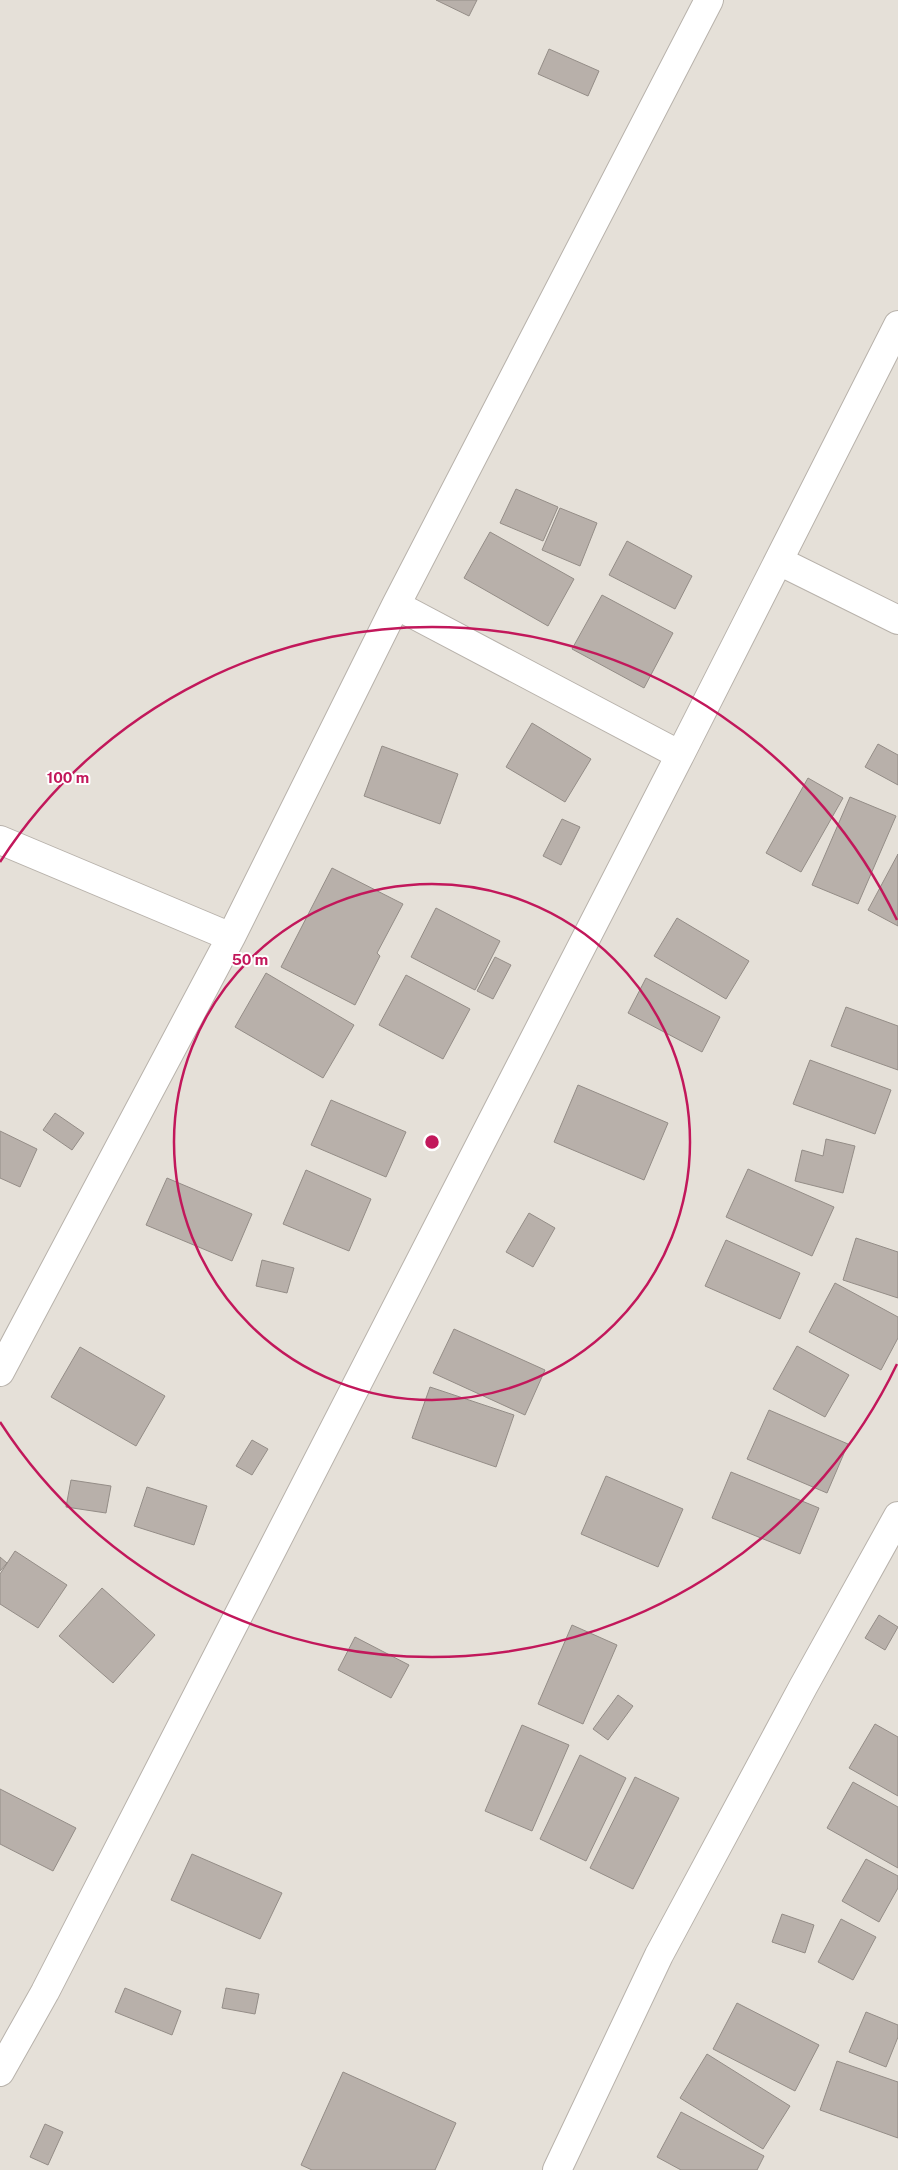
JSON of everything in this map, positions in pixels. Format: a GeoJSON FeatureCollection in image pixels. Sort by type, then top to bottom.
{"type":"FeatureCollection","features":[{"type":"Feature","properties":{"kind":"street"},"geometry":{"type":"LineString","coordinates":[[0,1372],[7,1339],[231,937],[396,605],[709,0]]}},
{"type":"Feature","properties":{"kind":"street"},"geometry":{"type":"LineString","coordinates":[[0,2072],[49,1984],[680,755],[898,325]]}},
{"type":"Feature","properties":{"kind":"street"},"geometry":{"type":"LineString","coordinates":[[779,561],[898,620]]}},
{"type":"Feature","properties":{"kind":"street"},"geometry":{"type":"LineString","coordinates":[[396,605],[680,755]]}},
{"type":"Feature","properties":{"kind":"street"},"geometry":{"type":"LineString","coordinates":[[0,840],[231,937]]}},
{"type":"Feature","properties":{"kind":"street"},"geometry":{"type":"LineString","coordinates":[[557,2170],[659,1955],[803,1687],[898,1516]]}},
{"type":"Feature","properties":{"kind":"building"},"geometry":{"type":"Polygon","coordinates":[[[436,0],[477,0],[469,16],[436,0]]]}},
{"type":"Feature","properties":{"kind":"building"},"geometry":{"type":"Polygon","coordinates":[[[549,49],[599,71],[588,96],[538,74],[549,49]]]}},
{"type":"Feature","properties":{"kind":"building"},"geometry":{"type":"Polygon","coordinates":[[[516,489],[558,507],[543,541],[500,523],[516,489]]]}},
{"type":"Feature","properties":{"kind":"building"},"geometry":{"type":"Polygon","coordinates":[[[560,508],[597,523],[580,566],[542,550],[560,508]]]}},
{"type":"Feature","properties":{"kind":"building"},"geometry":{"type":"Polygon","coordinates":[[[490,532],[574,579],[548,626],[464,578],[490,532]]]}},
{"type":"Feature","properties":{"kind":"building"},"geometry":{"type":"Polygon","coordinates":[[[627,541],[692,576],[675,609],[609,575],[627,541]]]}},
{"type":"Feature","properties":{"kind":"building"},"geometry":{"type":"Polygon","coordinates":[[[602,595],[673,633],[644,688],[572,649],[602,595]]]}},
{"type":"Feature","properties":{"kind":"building"},"geometry":{"type":"Polygon","coordinates":[[[532,723],[591,759],[565,802],[506,767],[532,723]]]}},
{"type":"Feature","properties":{"kind":"building"},"geometry":{"type":"Polygon","coordinates":[[[878,744],[898,755],[898,785],[865,767],[878,744]]]}},
{"type":"Feature","properties":{"kind":"building"},"geometry":{"type":"Polygon","coordinates":[[[382,746],[458,774],[440,824],[364,796],[382,746]]]}},
{"type":"Feature","properties":{"kind":"building"},"geometry":{"type":"Polygon","coordinates":[[[808,778],[843,798],[801,872],[766,853],[808,778]]]}},
{"type":"Feature","properties":{"kind":"building"},"geometry":{"type":"Polygon","coordinates":[[[850,797],[896,816],[858,904],[812,885],[850,797]]]}},
{"type":"Feature","properties":{"kind":"building"},"geometry":{"type":"Polygon","coordinates":[[[562,819],[580,827],[561,865],[543,856],[562,819]]]}},
{"type":"Feature","properties":{"kind":"building"},"geometry":{"type":"Polygon","coordinates":[[[898,854],[898,926],[868,910],[898,854]]]}},
{"type":"Feature","properties":{"kind":"building"},"geometry":{"type":"Polygon","coordinates":[[[332,868],[403,904],[377,953],[380,956],[355,1005],[281,967],[332,868]]]}},
{"type":"Feature","properties":{"kind":"building"},"geometry":{"type":"Polygon","coordinates":[[[436,908],[500,941],[475,990],[411,957],[436,908]]]}},
{"type":"Feature","properties":{"kind":"building"},"geometry":{"type":"Polygon","coordinates":[[[677,918],[749,961],[726,999],[654,956],[677,918]]]}},
{"type":"Feature","properties":{"kind":"building"},"geometry":{"type":"Polygon","coordinates":[[[495,957],[511,965],[493,999],[477,991],[495,957]]]}},
{"type":"Feature","properties":{"kind":"building"},"geometry":{"type":"Polygon","coordinates":[[[266,973],[354,1025],[323,1078],[235,1027],[266,973]]]}},
{"type":"Feature","properties":{"kind":"building"},"geometry":{"type":"Polygon","coordinates":[[[406,975],[470,1009],[443,1059],[379,1025],[406,975]]]}},
{"type":"Feature","properties":{"kind":"building"},"geometry":{"type":"Polygon","coordinates":[[[646,978],[720,1017],[702,1052],[628,1013],[646,978]]]}},
{"type":"Feature","properties":{"kind":"building"},"geometry":{"type":"Polygon","coordinates":[[[846,1007],[898,1026],[898,1070],[831,1046],[846,1007]]]}},
{"type":"Feature","properties":{"kind":"building"},"geometry":{"type":"Polygon","coordinates":[[[810,1060],[891,1090],[875,1134],[793,1104],[810,1060]]]}},
{"type":"Feature","properties":{"kind":"building"},"geometry":{"type":"Polygon","coordinates":[[[578,1085],[668,1123],[644,1180],[554,1142],[578,1085]]]}},
{"type":"Feature","properties":{"kind":"building"},"geometry":{"type":"Polygon","coordinates":[[[331,1100],[406,1132],[386,1177],[311,1145],[331,1100]]]}},
{"type":"Feature","properties":{"kind":"building"},"geometry":{"type":"Polygon","coordinates":[[[55,1113],[84,1133],[72,1150],[43,1130],[55,1113]]]}},
{"type":"Feature","properties":{"kind":"building"},"geometry":{"type":"Polygon","coordinates":[[[0,1131],[37,1149],[20,1187],[0,1178],[0,1131]]]}},
{"type":"Feature","properties":{"kind":"building"},"geometry":{"type":"Polygon","coordinates":[[[826,1139],[855,1146],[843,1193],[795,1181],[802,1150],[823,1156],[826,1139]]]}},
{"type":"Feature","properties":{"kind":"building"},"geometry":{"type":"Polygon","coordinates":[[[748,1169],[834,1207],[812,1256],[726,1217],[748,1169]]]}},
{"type":"Feature","properties":{"kind":"building"},"geometry":{"type":"Polygon","coordinates":[[[306,1170],[371,1199],[349,1251],[283,1224],[306,1170]]]}},
{"type":"Feature","properties":{"kind":"building"},"geometry":{"type":"Polygon","coordinates":[[[167,1178],[252,1214],[232,1261],[146,1225],[167,1178]]]}},
{"type":"Feature","properties":{"kind":"building"},"geometry":{"type":"Polygon","coordinates":[[[529,1213],[555,1228],[533,1267],[506,1252],[529,1213]]]}},
{"type":"Feature","properties":{"kind":"building"},"geometry":{"type":"Polygon","coordinates":[[[856,1238],[898,1252],[898,1298],[843,1280],[856,1238]]]}},
{"type":"Feature","properties":{"kind":"building"},"geometry":{"type":"Polygon","coordinates":[[[726,1240],[800,1273],[780,1319],[705,1286],[726,1240]]]}},
{"type":"Feature","properties":{"kind":"building"},"geometry":{"type":"Polygon","coordinates":[[[262,1260],[294,1268],[287,1293],[256,1286],[262,1260]]]}},
{"type":"Feature","properties":{"kind":"building"},"geometry":{"type":"Polygon","coordinates":[[[835,1283],[898,1317],[898,1338],[881,1370],[809,1332],[835,1283]]]}},
{"type":"Feature","properties":{"kind":"building"},"geometry":{"type":"Polygon","coordinates":[[[454,1329],[545,1370],[525,1415],[433,1373],[454,1329]]]}},
{"type":"Feature","properties":{"kind":"building"},"geometry":{"type":"Polygon","coordinates":[[[797,1346],[849,1375],[825,1417],[773,1389],[797,1346]]]}},
{"type":"Feature","properties":{"kind":"building"},"geometry":{"type":"Polygon","coordinates":[[[80,1347],[165,1396],[136,1446],[51,1397],[80,1347]]]}},
{"type":"Feature","properties":{"kind":"building"},"geometry":{"type":"Polygon","coordinates":[[[430,1387],[514,1415],[496,1467],[412,1438],[430,1387]]]}},
{"type":"Feature","properties":{"kind":"building"},"geometry":{"type":"Polygon","coordinates":[[[769,1410],[848,1444],[827,1493],[747,1459],[769,1410]]]}},
{"type":"Feature","properties":{"kind":"building"},"geometry":{"type":"Polygon","coordinates":[[[252,1440],[268,1449],[252,1475],[236,1466],[252,1440]]]}},
{"type":"Feature","properties":{"kind":"building"},"geometry":{"type":"Polygon","coordinates":[[[731,1472],[819,1508],[800,1554],[712,1518],[731,1472]]]}},
{"type":"Feature","properties":{"kind":"building"},"geometry":{"type":"Polygon","coordinates":[[[606,1476],[683,1509],[658,1567],[581,1534],[606,1476]]]}},
{"type":"Feature","properties":{"kind":"building"},"geometry":{"type":"Polygon","coordinates":[[[71,1480],[111,1486],[106,1513],[66,1507],[71,1480]]]}},
{"type":"Feature","properties":{"kind":"building"},"geometry":{"type":"Polygon","coordinates":[[[147,1487],[207,1506],[194,1545],[134,1526],[147,1487]]]}},
{"type":"Feature","properties":{"kind":"building"},"geometry":{"type":"Polygon","coordinates":[[[15,1551],[67,1585],[38,1628],[0,1604],[0,1574],[15,1551]]]}},
{"type":"Feature","properties":{"kind":"building"},"geometry":{"type":"Polygon","coordinates":[[[0,1557],[7,1563],[0,1571],[0,1557]]]}},
{"type":"Feature","properties":{"kind":"building"},"geometry":{"type":"Polygon","coordinates":[[[102,1588],[155,1635],[113,1683],[59,1636],[102,1588]]]}},
{"type":"Feature","properties":{"kind":"building"},"geometry":{"type":"Polygon","coordinates":[[[879,1615],[898,1627],[885,1650],[865,1638],[879,1615]]]}},
{"type":"Feature","properties":{"kind":"building"},"geometry":{"type":"Polygon","coordinates":[[[572,1625],[617,1645],[583,1724],[538,1704],[572,1625]]]}},
{"type":"Feature","properties":{"kind":"building"},"geometry":{"type":"Polygon","coordinates":[[[355,1637],[409,1665],[391,1698],[338,1670],[355,1637]]]}},
{"type":"Feature","properties":{"kind":"building"},"geometry":{"type":"Polygon","coordinates":[[[618,1695],[633,1706],[608,1740],[593,1729],[618,1695]]]}},
{"type":"Feature","properties":{"kind":"building"},"geometry":{"type":"Polygon","coordinates":[[[875,1724],[898,1737],[898,1796],[849,1768],[875,1724]]]}},
{"type":"Feature","properties":{"kind":"building"},"geometry":{"type":"Polygon","coordinates":[[[522,1725],[569,1745],[532,1831],[485,1811],[522,1725]]]}},
{"type":"Feature","properties":{"kind":"building"},"geometry":{"type":"Polygon","coordinates":[[[580,1755],[626,1778],[586,1861],[540,1839],[580,1755]]]}},
{"type":"Feature","properties":{"kind":"building"},"geometry":{"type":"Polygon","coordinates":[[[635,1777],[679,1798],[633,1889],[590,1868],[635,1777]]]}},
{"type":"Feature","properties":{"kind":"building"},"geometry":{"type":"Polygon","coordinates":[[[853,1782],[898,1807],[898,1868],[827,1828],[853,1782]]]}},
{"type":"Feature","properties":{"kind":"building"},"geometry":{"type":"Polygon","coordinates":[[[0,1789],[76,1828],[53,1871],[0,1844],[0,1789]]]}},
{"type":"Feature","properties":{"kind":"building"},"geometry":{"type":"Polygon","coordinates":[[[192,1854],[282,1893],[260,1939],[171,1900],[192,1854]]]}},
{"type":"Feature","properties":{"kind":"building"},"geometry":{"type":"Polygon","coordinates":[[[866,1859],[898,1876],[898,1888],[879,1922],[842,1901],[866,1859]]]}},
{"type":"Feature","properties":{"kind":"building"},"geometry":{"type":"Polygon","coordinates":[[[782,1914],[814,1925],[805,1953],[772,1942],[782,1914]]]}},
{"type":"Feature","properties":{"kind":"building"},"geometry":{"type":"Polygon","coordinates":[[[841,1919],[876,1937],[853,1980],[818,1962],[841,1919]]]}},
{"type":"Feature","properties":{"kind":"building"},"geometry":{"type":"Polygon","coordinates":[[[125,1988],[181,2011],[172,2035],[115,2012],[125,1988]]]}},
{"type":"Feature","properties":{"kind":"building"},"geometry":{"type":"Polygon","coordinates":[[[226,1988],[259,1994],[255,2014],[222,2008],[226,1988]]]}},
{"type":"Feature","properties":{"kind":"building"},"geometry":{"type":"Polygon","coordinates":[[[737,2003],[819,2045],[795,2091],[713,2049],[737,2003]]]}},
{"type":"Feature","properties":{"kind":"building"},"geometry":{"type":"Polygon","coordinates":[[[866,2012],[898,2025],[898,2037],[886,2067],[849,2052],[866,2012]]]}},
{"type":"Feature","properties":{"kind":"building"},"geometry":{"type":"Polygon","coordinates":[[[707,2054],[790,2106],[763,2149],[680,2098],[707,2054]]]}},
{"type":"Feature","properties":{"kind":"building"},"geometry":{"type":"Polygon","coordinates":[[[837,2061],[898,2082],[898,2138],[820,2110],[837,2061]]]}},
{"type":"Feature","properties":{"kind":"building"},"geometry":{"type":"Polygon","coordinates":[[[343,2072],[456,2123],[435,2170],[312,2170],[301,2165],[343,2072]]]}},
{"type":"Feature","properties":{"kind":"building"},"geometry":{"type":"Polygon","coordinates":[[[681,2112],[764,2156],[757,2170],[681,2170],[657,2157],[681,2112]]]}},
{"type":"Feature","properties":{"kind":"building"},"geometry":{"type":"Polygon","coordinates":[[[45,2124],[63,2132],[48,2165],[30,2157],[45,2124]]]}}]}
